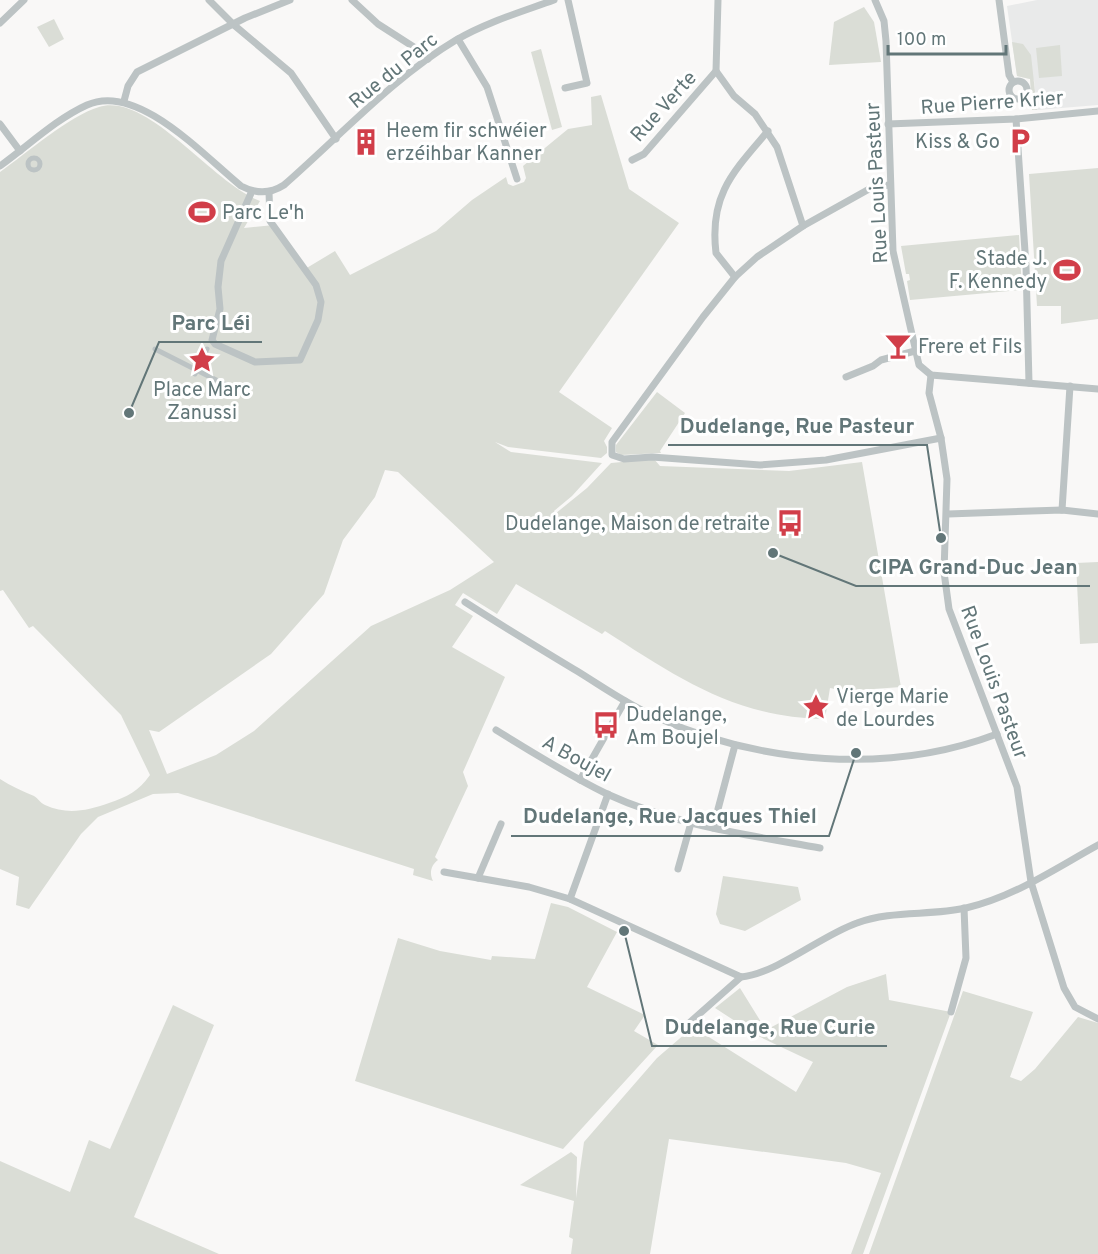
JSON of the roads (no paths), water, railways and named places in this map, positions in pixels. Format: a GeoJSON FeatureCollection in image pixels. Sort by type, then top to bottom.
{"type":"FeatureCollection","features":[{"type":"Feature","properties":{"kind":"street"},"geometry":{"type":"LineString","coordinates":[[0,23],[24,0]]}},
{"type":"Feature","properties":{"kind":"street"},"geometry":{"type":"LineString","coordinates":[[209,0],[234,25],[291,73],[336,139]]}},
{"type":"Feature","properties":{"kind":"street"},"geometry":{"type":"LineString","coordinates":[[124,100],[128,86],[137,72],[290,0]]}},
{"type":"Feature","properties":{"kind":"street"},"geometry":{"type":"LineString","coordinates":[[352,0],[378,24],[420,51],[428,59]]}},
{"type":"Feature","properties":{"kind":"street","name":"Rue du Parc"},"geometry":{"type":"LineString","coordinates":[[269,192],[284,185],[428,59],[458,39],[494,22],[554,0]]}},
{"type":"Feature","properties":{"kind":"street"},"geometry":{"type":"LineString","coordinates":[[565,88],[587,83],[568,0]]}},
{"type":"Feature","properties":{"kind":"street"},"geometry":{"type":"LineString","coordinates":[[718,0],[716,71],[734,96],[768,131],[782,157],[802,226]]}},
{"type":"Feature","properties":{"kind":"street","name":"Rue Louis Pasteur"},"geometry":{"type":"LineString","coordinates":[[875,0],[884,21],[886,41],[893,251],[915,351],[921,369],[930,375],[929,393],[941,438],[947,479],[945,572],[949,609],[1017,787],[1031,882],[1070,999],[1081,1011],[1098,1019]]}},
{"type":"Feature","properties":{"kind":"street"},"geometry":{"type":"LineString","coordinates":[[999,0],[1009,75],[1014,82]]}},
{"type":"Feature","properties":{"kind":"street"},"geometry":{"type":"LineString","coordinates":[[458,39],[487,87],[517,179]]}},
{"type":"Feature","properties":{"kind":"street","name":"Rue Verte"},"geometry":{"type":"LineString","coordinates":[[632,160],[644,154],[716,71]]}},
{"type":"Feature","properties":{"kind":"street"},"geometry":{"type":"LineString","coordinates":[[0,166],[86,105],[111,99],[124,100],[156,117],[241,186],[252,191],[269,192],[270,220],[316,285],[321,302],[318,320],[300,360],[255,362],[215,345],[212,340],[220,309],[219,286],[222,261],[252,191]]}},
{"type":"Feature","properties":{"kind":"street","name":"Rue Pierre Krier"},"geometry":{"type":"LineString","coordinates":[[888,124],[1016,119],[1098,111]]}},
{"type":"Feature","properties":{"kind":"street"},"geometry":{"type":"LineString","coordinates":[[1016,119],[1026,262],[1029,383]]}},
{"type":"Feature","properties":{"kind":"street"},"geometry":{"type":"LineString","coordinates":[[0,124],[20,151]]}},
{"type":"Feature","properties":{"kind":"street"},"geometry":{"type":"LineString","coordinates":[[735,277],[716,253],[718,205],[729,176],[768,131]]}},
{"type":"Feature","properties":{"kind":"street"},"geometry":{"type":"LineString","coordinates":[[889,185],[871,188],[802,226],[757,257],[735,277],[703,316],[612,442],[612,455],[624,459],[652,457],[782,464],[855,455],[941,438]]}},
{"type":"Feature","properties":{"kind":"street"},"geometry":{"type":"LineString","coordinates":[[155,349],[196,372],[230,387]]}},
{"type":"Feature","properties":{"kind":"street"},"geometry":{"type":"LineString","coordinates":[[196,372],[207,350]]}},
{"type":"Feature","properties":{"kind":"street"},"geometry":{"type":"LineString","coordinates":[[846,377],[873,366],[881,360],[915,351]]}},
{"type":"Feature","properties":{"kind":"street"},"geometry":{"type":"LineString","coordinates":[[930,375],[1098,388]]}},
{"type":"Feature","properties":{"kind":"street"},"geometry":{"type":"LineString","coordinates":[[1062,510],[1070,386]]}},
{"type":"Feature","properties":{"kind":"street"},"geometry":{"type":"LineString","coordinates":[[948,514],[1062,510],[1098,514]]}},
{"type":"Feature","properties":{"kind":"street"},"geometry":{"type":"LineString","coordinates":[[465,602],[626,701],[687,730],[735,745],[796,755],[861,759],[933,752],[970,744],[997,734]]}},
{"type":"Feature","properties":{"kind":"street"},"geometry":{"type":"LineString","coordinates":[[580,780],[626,701]]}},
{"type":"Feature","properties":{"kind":"street","name":"A Boujel"},"geometry":{"type":"LineString","coordinates":[[496,730],[608,794],[691,823],[820,848]]}},
{"type":"Feature","properties":{"kind":"street"},"geometry":{"type":"LineString","coordinates":[[713,828],[735,745]]}},
{"type":"Feature","properties":{"kind":"street"},"geometry":{"type":"LineString","coordinates":[[570,899],[608,794]]}},
{"type":"Feature","properties":{"kind":"street"},"geometry":{"type":"LineString","coordinates":[[678,869],[691,823]]}},
{"type":"Feature","properties":{"kind":"street"},"geometry":{"type":"LineString","coordinates":[[478,878],[501,824]]}},
{"type":"Feature","properties":{"kind":"street"},"geometry":{"type":"LineString","coordinates":[[688,1024],[741,977],[760,973],[859,922],[884,916],[918,915],[986,903],[1031,882],[1098,845]]}},
{"type":"Feature","properties":{"kind":"street"},"geometry":{"type":"LineString","coordinates":[[444,872],[529,887],[570,899],[741,977]]}},
{"type":"Feature","properties":{"kind":"street"},"geometry":{"type":"LineString","coordinates":[[951,1012],[966,958],[964,908]]}},
{"type":"Feature","properties":{"kind":"place","name":"Kiss & Go"},"geometry":{"type":"Point","coordinates":[1020,141]}},
{"type":"Feature","properties":{"kind":"place","name":"Heem fir schwéier erzéihbar Kanner"},"geometry":{"type":"Point","coordinates":[366,142]}},
{"type":"Feature","properties":{"kind":"place","name":"Parc Le'h"},"geometry":{"type":"Point","coordinates":[202,212]}},
{"type":"Feature","properties":{"kind":"place","name":"Stade J. F. Kennedy"},"geometry":{"type":"Point","coordinates":[1067,270]}},
{"type":"Feature","properties":{"kind":"place","name":"Frere et Fils"},"geometry":{"type":"Point","coordinates":[898,346]}},
{"type":"Feature","properties":{"kind":"place","name":"Place Marc Zanussi"},"geometry":{"type":"Point","coordinates":[202,360]}},
{"type":"Feature","properties":{"kind":"place","name":"Parc Léi"},"geometry":{"type":"Point","coordinates":[129,413]}},
{"type":"Feature","properties":{"kind":"place","name":"Dudelange, Maison de retraite"},"geometry":{"type":"Point","coordinates":[790,523]}},
{"type":"Feature","properties":{"kind":"place","name":"Dudelange, Rue Pasteur"},"geometry":{"type":"Point","coordinates":[941,538]}},
{"type":"Feature","properties":{"kind":"place","name":"CIPA Grand-Duc Jean"},"geometry":{"type":"Point","coordinates":[773,553]}},
{"type":"Feature","properties":{"kind":"place","name":"Vierge Marie de Lourdes"},"geometry":{"type":"Point","coordinates":[816,707]}},
{"type":"Feature","properties":{"kind":"place","name":"Dudelange, Am Boujel"},"geometry":{"type":"Point","coordinates":[606,725]}},
{"type":"Feature","properties":{"kind":"place","name":"Dudelange, Rue Jacques Thiel"},"geometry":{"type":"Point","coordinates":[856,753]}},
{"type":"Feature","properties":{"kind":"place","name":"Dudelange, Rue Curie"},"geometry":{"type":"Point","coordinates":[624,931]}}]}
